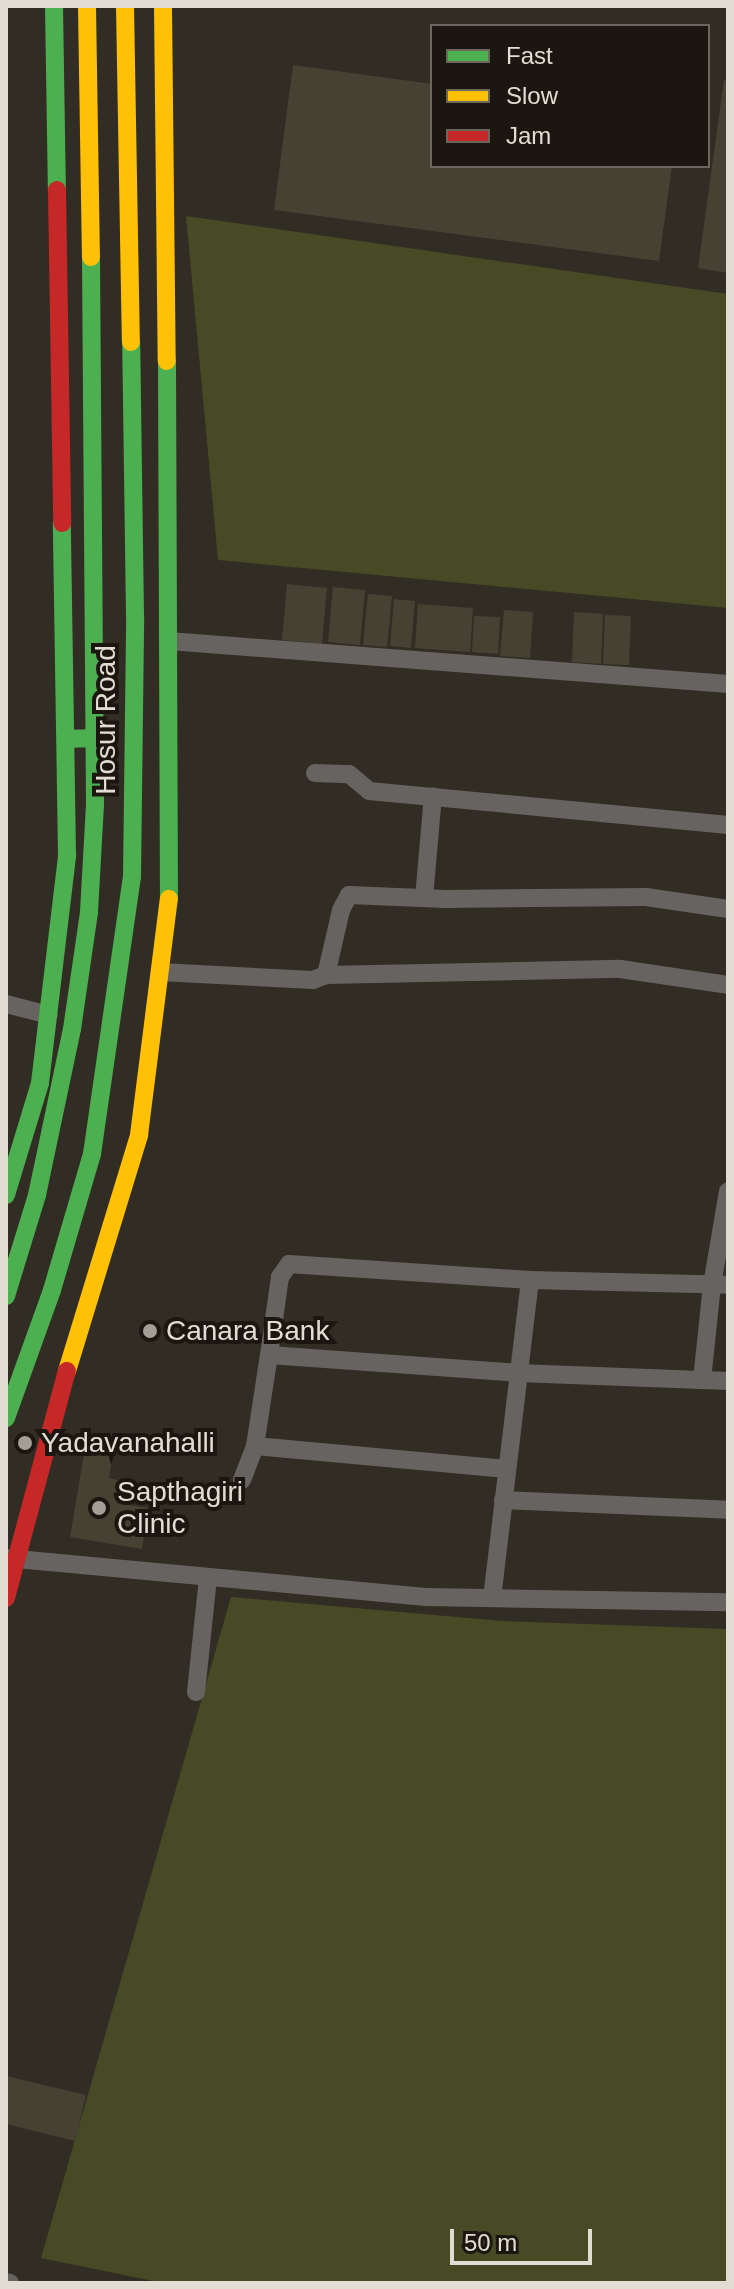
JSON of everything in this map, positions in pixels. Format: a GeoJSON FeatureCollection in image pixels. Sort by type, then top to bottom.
{"type":"FeatureCollection","features":[{"type":"Feature","properties":{"kind":"main road"},"geometry":{"type":"LineString","coordinates":[[6,1195],[40,1083],[67,855],[54,6]]}},
{"type":"Feature","properties":{"kind":"main road","name":"Hosur Road"},"geometry":{"type":"LineString","coordinates":[[6,1296],[37,1195],[72,1029],[89,912],[95,738],[95,454],[87,6]]}},
{"type":"Feature","properties":{"kind":"main road","name":"Hosur Road"},"geometry":{"type":"LineString","coordinates":[[6,1418],[52,1290],[92,1154],[132,877],[135,616],[125,6]]}},
{"type":"Feature","properties":{"kind":"main road"},"geometry":{"type":"LineString","coordinates":[[6,1598],[11,1559],[139,1135],[169,902],[163,6]]}},
{"type":"Feature","properties":{"kind":"main road"},"geometry":{"type":"LineString","coordinates":[[67,739],[95,738]]}},
{"type":"Feature","properties":{"kind":"street"},"geometry":{"type":"LineString","coordinates":[[169,641],[728,684]]}},
{"type":"Feature","properties":{"kind":"street"},"geometry":{"type":"LineString","coordinates":[[315,773],[349,774],[369,791],[728,825]]}},
{"type":"Feature","properties":{"kind":"street"},"geometry":{"type":"LineString","coordinates":[[424,898],[433,796]]}},
{"type":"Feature","properties":{"kind":"street"},"geometry":{"type":"LineString","coordinates":[[326,975],[341,910],[349,895],[424,898],[646,897],[728,909]]}},
{"type":"Feature","properties":{"kind":"street"},"geometry":{"type":"LineString","coordinates":[[160,972],[313,980],[326,975],[620,969],[728,985]]}},
{"type":"Feature","properties":{"kind":"street"},"geometry":{"type":"LineString","coordinates":[[6,1004],[49,1015]]}},
{"type":"Feature","properties":{"kind":"street"},"geometry":{"type":"LineString","coordinates":[[702,1380],[720,1285],[728,1191]]}},
{"type":"Feature","properties":{"kind":"street"},"geometry":{"type":"LineString","coordinates":[[242,1480],[255,1446],[280,1277],[289,1264],[530,1280],[720,1285]]}},
{"type":"Feature","properties":{"kind":"street"},"geometry":{"type":"LineString","coordinates":[[492,1598],[530,1280]]}},
{"type":"Feature","properties":{"kind":"street"},"geometry":{"type":"LineString","coordinates":[[269,1355],[518,1373],[728,1381]]}},
{"type":"Feature","properties":{"kind":"street"},"geometry":{"type":"LineString","coordinates":[[255,1446],[507,1469]]}},
{"type":"Feature","properties":{"kind":"street"},"geometry":{"type":"LineString","coordinates":[[503,1500],[728,1510]]}},
{"type":"Feature","properties":{"kind":"street"},"geometry":{"type":"LineString","coordinates":[[11,1559],[399,1596],[728,1602]]}},
{"type":"Feature","properties":{"kind":"street"},"geometry":{"type":"LineString","coordinates":[[196,1692],[208,1578]]}},
{"type":"Feature","properties":{"kind":"green space"},"geometry":{"type":"Polygon","coordinates":[[[186,216],[728,294],[728,608],[218,560],[186,216]]]}},
{"type":"Feature","properties":{"kind":"green space"},"geometry":{"type":"Polygon","coordinates":[[[231,1597],[502,1621],[728,1629],[728,2283],[163,2283],[41,2258],[231,1597]]]}},
{"type":"Feature","properties":{"kind":"building"},"geometry":{"type":"Polygon","coordinates":[[[293,65],[430,84],[430,168],[672,168],[659,261],[274,210],[293,65]]]}},
{"type":"Feature","properties":{"kind":"building"},"geometry":{"type":"Polygon","coordinates":[[[724,80],[728,80],[728,273],[698,268],[724,80]]]}},
{"type":"Feature","properties":{"kind":"building"},"geometry":{"type":"Polygon","coordinates":[[[287,584],[327,588],[322,644],[282,640],[287,584]]]}},
{"type":"Feature","properties":{"kind":"building"},"geometry":{"type":"Polygon","coordinates":[[[333,587],[365,590],[360,645],[328,642],[333,587]]]}},
{"type":"Feature","properties":{"kind":"building"},"geometry":{"type":"Polygon","coordinates":[[[368,594],[392,596],[387,647],[363,645],[368,594]]]}},
{"type":"Feature","properties":{"kind":"building"},"geometry":{"type":"Polygon","coordinates":[[[394,599],[415,601],[411,648],[390,646],[394,599]]]}},
{"type":"Feature","properties":{"kind":"building"},"geometry":{"type":"Polygon","coordinates":[[[418,604],[473,608],[470,652],[415,648],[418,604]]]}},
{"type":"Feature","properties":{"kind":"building"},"geometry":{"type":"Polygon","coordinates":[[[504,610],[533,612],[530,658],[500,656],[504,610]]]}},
{"type":"Feature","properties":{"kind":"building"},"geometry":{"type":"Polygon","coordinates":[[[574,612],[603,614],[601,664],[572,662],[574,612]]]}},
{"type":"Feature","properties":{"kind":"building"},"geometry":{"type":"Polygon","coordinates":[[[605,615],[631,616],[629,665],[603,664],[605,615]]]}},
{"type":"Feature","properties":{"kind":"building"},"geometry":{"type":"Polygon","coordinates":[[[474,616],[500,617],[498,654],[472,652],[474,616]]]}},
{"type":"Feature","properties":{"kind":"building"},"geometry":{"type":"Polygon","coordinates":[[[85,1448],[113,1453],[109,1478],[122,1481],[118,1503],[148,1508],[142,1549],[70,1537],[85,1448]]]}},
{"type":"Feature","properties":{"kind":"building"},"geometry":{"type":"Polygon","coordinates":[[[6,2076],[86,2095],[75,2141],[6,2124],[6,2076]]]}},
{"type":"Feature","properties":{"kind":"traffic: fast"},"geometry":{"type":"LineString","coordinates":[[54,6],[57,190]]}},
{"type":"Feature","properties":{"kind":"traffic: fast"},"geometry":{"type":"LineString","coordinates":[[6,1296],[37,1195],[72,1029],[89,912],[95,805],[91,257]]}},
{"type":"Feature","properties":{"kind":"traffic: fast"},"geometry":{"type":"LineString","coordinates":[[6,1418],[52,1290],[92,1154],[132,877],[135,616],[131,342]]}},
{"type":"Feature","properties":{"kind":"traffic: fast"},"geometry":{"type":"LineString","coordinates":[[167,361],[169,899]]}},
{"type":"Feature","properties":{"kind":"traffic: fast"},"geometry":{"type":"LineString","coordinates":[[6,1195],[40,1083],[67,855],[62,523]]}},
{"type":"Feature","properties":{"kind":"traffic: fast"},"geometry":{"type":"LineString","coordinates":[[67,739],[95,738]]}},
{"type":"Feature","properties":{"kind":"traffic: slow"},"geometry":{"type":"LineString","coordinates":[[87,6],[91,257]]}},
{"type":"Feature","properties":{"kind":"traffic: slow"},"geometry":{"type":"LineString","coordinates":[[125,6],[131,342]]}},
{"type":"Feature","properties":{"kind":"traffic: slow"},"geometry":{"type":"LineString","coordinates":[[163,6],[167,361]]}},
{"type":"Feature","properties":{"kind":"traffic: slow"},"geometry":{"type":"LineString","coordinates":[[67,1371],[139,1135],[169,899]]}},
{"type":"Feature","properties":{"kind":"traffic: jam"},"geometry":{"type":"LineString","coordinates":[[57,190],[62,523]]}},
{"type":"Feature","properties":{"kind":"traffic: jam"},"geometry":{"type":"LineString","coordinates":[[6,1598],[67,1371]]}},
{"type":"Feature","properties":{"kind":"place","name":"Canara Bank"},"geometry":{"type":"Point","coordinates":[150,1331]}},
{"type":"Feature","properties":{"kind":"place","name":"Yadavanahalli"},"geometry":{"type":"Point","coordinates":[25,1443]}},
{"type":"Feature","properties":{"kind":"place","name":"Sapthagiri Clinic"},"geometry":{"type":"Point","coordinates":[99,1508]}}]}
